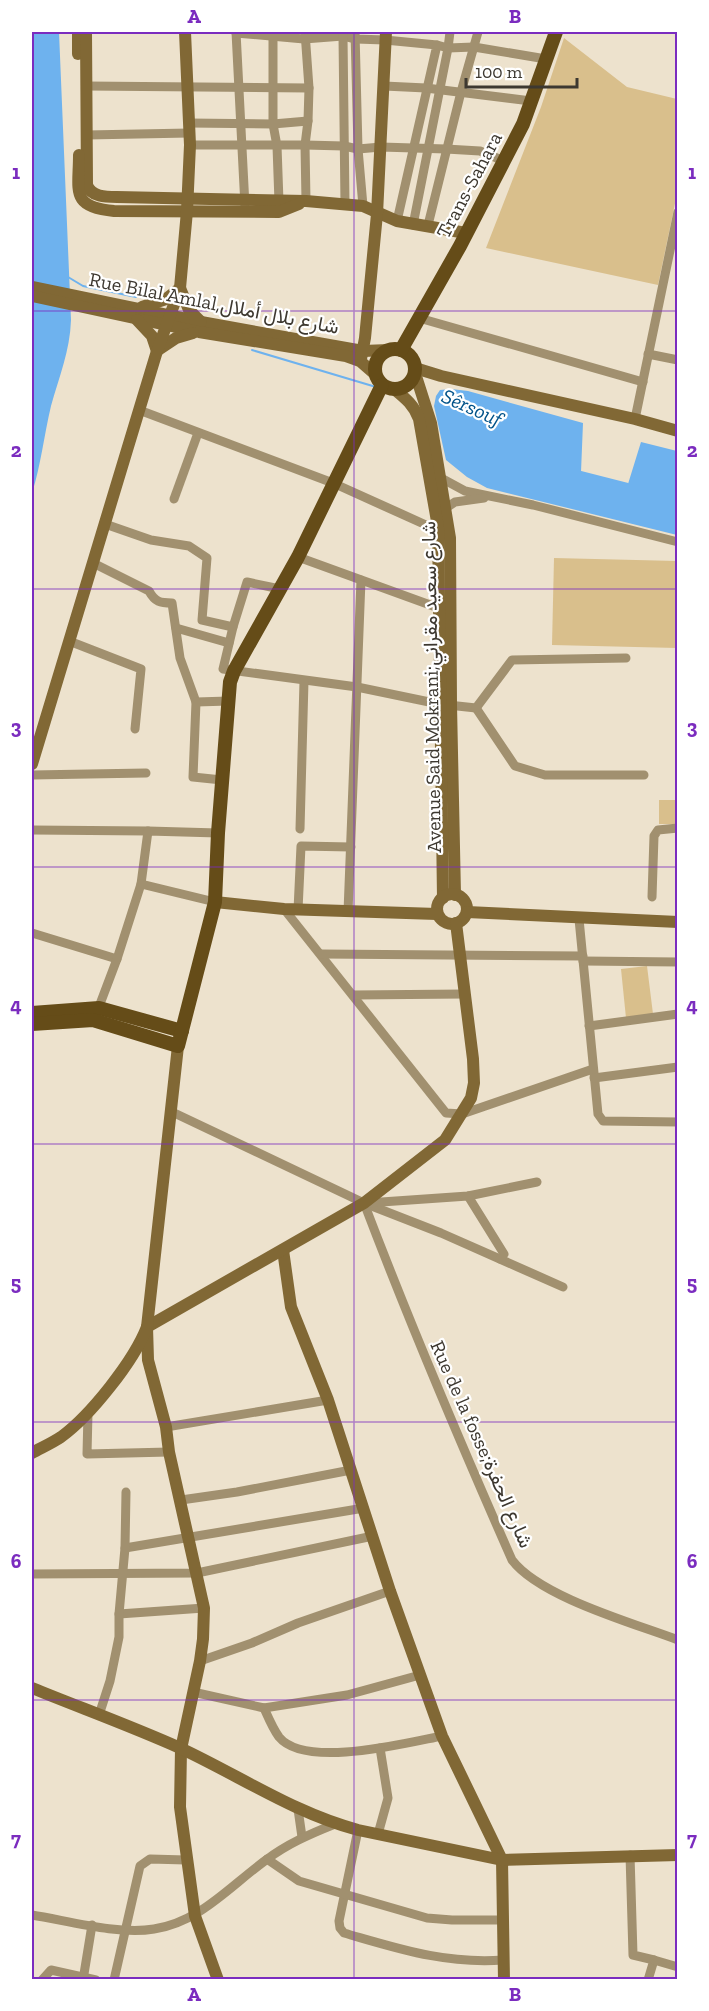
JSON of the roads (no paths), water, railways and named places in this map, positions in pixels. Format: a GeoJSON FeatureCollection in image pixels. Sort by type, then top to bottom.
{"type":"FeatureCollection","features":[{"type":"Feature","properties":{"kind":"main road","name":"Trans-Sahara"},"geometry":{"type":"LineString","coordinates":[[395,350],[419,318],[523,124],[556,32]]}},
{"type":"Feature","properties":{"kind":"main road"},"geometry":{"type":"LineString","coordinates":[[32,1024],[96,1014],[178,1046],[215,902],[230,682],[298,557],[384,383],[376,363],[379,358],[395,350],[411,357],[415,371],[406,387],[384,383]]}},
{"type":"Feature","properties":{"kind":"main road"},"geometry":{"type":"LineString","coordinates":[[32,1013],[96,1014],[182,1031]]}},
{"type":"Feature","properties":{"kind":"street"},"geometry":{"type":"LineString","coordinates":[[78,32],[79,191],[84,203],[92,208],[107,211],[188,205]]}},
{"type":"Feature","properties":{"kind":"street"},"geometry":{"type":"LineString","coordinates":[[86,32],[87,185],[91,193],[188,205],[245,206],[306,201],[363,206],[377,214],[412,225],[428,225],[466,233]]}},
{"type":"Feature","properties":{"kind":"street"},"geometry":{"type":"LineString","coordinates":[[32,764],[157,351],[180,288],[188,205],[189,134],[185,32]]}},
{"type":"Feature","properties":{"kind":"street"},"geometry":{"type":"LineString","coordinates":[[245,206],[236,32],[343,36],[386,35],[448,48],[474,47],[546,59]]}},
{"type":"Feature","properties":{"kind":"street"},"geometry":{"type":"LineString","coordinates":[[412,225],[450,32]]}},
{"type":"Feature","properties":{"kind":"street"},"geometry":{"type":"LineString","coordinates":[[428,225],[460,92],[478,32]]}},
{"type":"Feature","properties":{"kind":"street"},"geometry":{"type":"LineString","coordinates":[[273,34],[273,124],[277,146],[279,202]]}},
{"type":"Feature","properties":{"kind":"street"},"geometry":{"type":"LineString","coordinates":[[305,35],[309,88],[305,145],[306,201]]}},
{"type":"Feature","properties":{"kind":"street"},"geometry":{"type":"LineString","coordinates":[[356,35],[358,149],[363,206]]}},
{"type":"Feature","properties":{"kind":"street"},"geometry":{"type":"LineString","coordinates":[[361,356],[377,214],[386,35]]}},
{"type":"Feature","properties":{"kind":"street"},"geometry":{"type":"LineString","coordinates":[[343,36],[345,205]]}},
{"type":"Feature","properties":{"kind":"street"},"geometry":{"type":"LineString","coordinates":[[397,221],[436,45]]}},
{"type":"Feature","properties":{"kind":"street"},"geometry":{"type":"LineString","coordinates":[[86,86],[309,88]]}},
{"type":"Feature","properties":{"kind":"street"},"geometry":{"type":"LineString","coordinates":[[384,86],[426,88],[531,101]]}},
{"type":"Feature","properties":{"kind":"street"},"geometry":{"type":"LineString","coordinates":[[87,135],[189,134],[240,124],[308,121]]}},
{"type":"Feature","properties":{"kind":"street"},"geometry":{"type":"LineString","coordinates":[[189,134],[243,145],[480,151],[504,161]]}},
{"type":"Feature","properties":{"kind":"street"},"geometry":{"type":"LineString","coordinates":[[92,208],[94,194]]}},
{"type":"Feature","properties":{"kind":"street"},"geometry":{"type":"LineString","coordinates":[[107,211],[110,197]]}},
{"type":"Feature","properties":{"kind":"street"},"geometry":{"type":"LineString","coordinates":[[245,206],[279,212],[306,201]]}},
{"type":"Feature","properties":{"kind":"street"},"geometry":{"type":"LineString","coordinates":[[635,419],[674,248],[678,212]]}},
{"type":"Feature","properties":{"kind":"street","name":"Rue Bilal Amlal,شارع بلال أملال"},"geometry":{"type":"LineString","coordinates":[[32,287],[168,321],[361,356],[395,350]]}},
{"type":"Feature","properties":{"kind":"street"},"geometry":{"type":"LineString","coordinates":[[157,351],[148,329],[133,312],[166,299],[180,288]]}},
{"type":"Feature","properties":{"kind":"street"},"geometry":{"type":"LineString","coordinates":[[157,351],[176,338],[200,327],[189,310],[180,288]]}},
{"type":"Feature","properties":{"kind":"street","name":"Rue Bilal Amlal,شارع بلال أملال"},"geometry":{"type":"LineString","coordinates":[[32,296],[133,312]]}},
{"type":"Feature","properties":{"kind":"street"},"geometry":{"type":"LineString","coordinates":[[419,318],[643,382]]}},
{"type":"Feature","properties":{"kind":"street"},"geometry":{"type":"LineString","coordinates":[[648,354],[678,360]]}},
{"type":"Feature","properties":{"kind":"street","name":"Rue Bilal Amlal,شارع بلال أملال"},"geometry":{"type":"LineString","coordinates":[[361,356],[384,383]]}},
{"type":"Feature","properties":{"kind":"street"},"geometry":{"type":"LineString","coordinates":[[415,371],[635,419],[678,431]]}},
{"type":"Feature","properties":{"kind":"street","name":"Avenue Said Mokrani;شارع سعيد مقراني"},"geometry":{"type":"LineString","coordinates":[[415,371],[430,418],[450,538],[452,613],[445,705]]}},
{"type":"Feature","properties":{"kind":"street","name":"Avenue Said Mokrani;شارع سعيد مقراني"},"geometry":{"type":"LineString","coordinates":[[384,383],[410,403],[419,419],[438,527],[438,608],[445,705],[449,896]]}},
{"type":"Feature","properties":{"kind":"street"},"geometry":{"type":"LineString","coordinates":[[139,410],[333,483],[426,525],[438,527]]}},
{"type":"Feature","properties":{"kind":"street"},"geometry":{"type":"LineString","coordinates":[[174,499],[198,433]]}},
{"type":"Feature","properties":{"kind":"street"},"geometry":{"type":"LineString","coordinates":[[441,478],[465,491],[678,542]]}},
{"type":"Feature","properties":{"kind":"street"},"geometry":{"type":"LineString","coordinates":[[446,508],[455,502],[495,498]]}},
{"type":"Feature","properties":{"kind":"street"},"geometry":{"type":"LineString","coordinates":[[105,524],[151,540],[189,546],[207,558],[202,620],[233,627]]}},
{"type":"Feature","properties":{"kind":"street"},"geometry":{"type":"LineString","coordinates":[[298,557],[452,613]]}},
{"type":"Feature","properties":{"kind":"street"},"geometry":{"type":"LineString","coordinates":[[93,563],[149,591],[153,599],[160,603],[172,603],[180,658],[196,702],[193,777],[222,780]]}},
{"type":"Feature","properties":{"kind":"street"},"geometry":{"type":"LineString","coordinates":[[348,912],[361,580]]}},
{"type":"Feature","properties":{"kind":"street"},"geometry":{"type":"LineString","coordinates":[[280,589],[247,582],[233,627],[224,669],[357,687],[445,705],[476,708]]}},
{"type":"Feature","properties":{"kind":"street"},"geometry":{"type":"LineString","coordinates":[[176,628],[229,643]]}},
{"type":"Feature","properties":{"kind":"street"},"geometry":{"type":"LineString","coordinates":[[69,641],[141,669],[135,729]]}},
{"type":"Feature","properties":{"kind":"street"},"geometry":{"type":"LineString","coordinates":[[476,708],[512,660],[626,658]]}},
{"type":"Feature","properties":{"kind":"street"},"geometry":{"type":"LineString","coordinates":[[300,829],[304,681]]}},
{"type":"Feature","properties":{"kind":"street"},"geometry":{"type":"LineString","coordinates":[[196,702],[229,702]]}},
{"type":"Feature","properties":{"kind":"street"},"geometry":{"type":"LineString","coordinates":[[476,708],[515,766],[545,776],[644,775]]}},
{"type":"Feature","properties":{"kind":"street"},"geometry":{"type":"LineString","coordinates":[[32,775],[146,773]]}},
{"type":"Feature","properties":{"kind":"street"},"geometry":{"type":"LineString","coordinates":[[652,897],[654,836],[658,830],[678,828]]}},
{"type":"Feature","properties":{"kind":"street"},"geometry":{"type":"LineString","coordinates":[[32,830],[218,833]]}},
{"type":"Feature","properties":{"kind":"street"},"geometry":{"type":"LineString","coordinates":[[96,1014],[117,959],[141,884],[148,831]]}},
{"type":"Feature","properties":{"kind":"street"},"geometry":{"type":"LineString","coordinates":[[298,910],[301,846],[351,847]]}},
{"type":"Feature","properties":{"kind":"street"},"geometry":{"type":"LineString","coordinates":[[141,884],[215,902],[298,910],[437,914],[447,923],[456,923],[463,919],[466,903],[449,896],[438,904],[437,914]]}},
{"type":"Feature","properties":{"kind":"street"},"geometry":{"type":"LineString","coordinates":[[284,909],[446,1113],[462,1114],[593,1074],[678,1066]]}},
{"type":"Feature","properties":{"kind":"street"},"geometry":{"type":"LineString","coordinates":[[466,912],[678,922]]}},
{"type":"Feature","properties":{"kind":"street"},"geometry":{"type":"LineString","coordinates":[[579,919],[598,1114],[603,1121],[678,1122]]}},
{"type":"Feature","properties":{"kind":"street"},"geometry":{"type":"LineString","coordinates":[[32,1453],[61,1437],[88,1413],[140,1346],[147,1327],[364,1203],[446,1140],[471,1098],[474,1083],[456,923]]}},
{"type":"Feature","properties":{"kind":"street"},"geometry":{"type":"LineString","coordinates":[[32,933],[117,959]]}},
{"type":"Feature","properties":{"kind":"street"},"geometry":{"type":"LineString","coordinates":[[321,954],[460,954],[678,962]]}},
{"type":"Feature","properties":{"kind":"street"},"geometry":{"type":"LineString","coordinates":[[353,995],[465,994]]}},
{"type":"Feature","properties":{"kind":"street"},"geometry":{"type":"LineString","coordinates":[[589,1026],[678,1014]]}},
{"type":"Feature","properties":{"kind":"street"},"geometry":{"type":"LineString","coordinates":[[178,1046],[147,1327],[148,1360],[166,1427],[169,1452],[204,1608],[204,1639],[181,1749],[180,1807],[195,1916],[218,1980]]}},
{"type":"Feature","properties":{"kind":"street"},"geometry":{"type":"LineString","coordinates":[[170,1111],[364,1203],[563,1287]]}},
{"type":"Feature","properties":{"kind":"street"},"geometry":{"type":"LineString","coordinates":[[364,1203],[468,1196],[537,1182]]}},
{"type":"Feature","properties":{"kind":"street"},"geometry":{"type":"LineString","coordinates":[[468,1196],[504,1254],[500,1259]]}},
{"type":"Feature","properties":{"kind":"street","name":"Rue de la fosse;شارع الحفرة"},"geometry":{"type":"LineString","coordinates":[[364,1203],[457,1437],[512,1560],[526,1575],[550,1590],[678,1640]]}},
{"type":"Feature","properties":{"kind":"street"},"geometry":{"type":"LineString","coordinates":[[283,1250],[291,1307],[328,1400],[390,1591],[420,1675],[442,1736],[502,1860],[504,1980]]}},
{"type":"Feature","properties":{"kind":"street"},"geometry":{"type":"LineString","coordinates":[[128,1363],[138,1359],[148,1360]]}},
{"type":"Feature","properties":{"kind":"street"},"geometry":{"type":"LineString","coordinates":[[166,1427],[328,1400]]}},
{"type":"Feature","properties":{"kind":"street"},"geometry":{"type":"LineString","coordinates":[[88,1413],[87,1454],[169,1452]]}},
{"type":"Feature","properties":{"kind":"street"},"geometry":{"type":"LineString","coordinates":[[181,1500],[351,1470]]}},
{"type":"Feature","properties":{"kind":"street"},"geometry":{"type":"LineString","coordinates":[[99,1715],[119,1637],[126,1492]]}},
{"type":"Feature","properties":{"kind":"street"},"geometry":{"type":"LineString","coordinates":[[125,1548],[364,1508]]}},
{"type":"Feature","properties":{"kind":"street"},"geometry":{"type":"LineString","coordinates":[[32,1574],[197,1573],[373,1536]]}},
{"type":"Feature","properties":{"kind":"street"},"geometry":{"type":"LineString","coordinates":[[200,1661],[390,1591]]}},
{"type":"Feature","properties":{"kind":"street"},"geometry":{"type":"LineString","coordinates":[[119,1614],[204,1608]]}},
{"type":"Feature","properties":{"kind":"street"},"geometry":{"type":"LineString","coordinates":[[193,1692],[264,1708],[347,1695],[420,1675]]}},
{"type":"Feature","properties":{"kind":"street"},"geometry":{"type":"LineString","coordinates":[[32,1688],[181,1749],[298,1809],[335,1824],[358,1830],[502,1860],[678,1855]]}},
{"type":"Feature","properties":{"kind":"street"},"geometry":{"type":"LineString","coordinates":[[264,1708],[280,1738],[298,1749],[327,1754],[380,1748],[442,1736]]}},
{"type":"Feature","properties":{"kind":"street"},"geometry":{"type":"LineString","coordinates":[[378,1834],[388,1798],[380,1748]]}},
{"type":"Feature","properties":{"kind":"street"},"geometry":{"type":"LineString","coordinates":[[298,1809],[302,1837]]}},
{"type":"Feature","properties":{"kind":"street"},"geometry":{"type":"LineString","coordinates":[[32,1916],[125,1931],[161,1928],[195,1916],[267,1859],[302,1837],[335,1824]]}},
{"type":"Feature","properties":{"kind":"street"},"geometry":{"type":"LineString","coordinates":[[358,1830],[339,1921],[344,1933],[448,1960],[503,1960]]}},
{"type":"Feature","properties":{"kind":"street"},"geometry":{"type":"LineString","coordinates":[[630,1856],[633,1955],[678,1967]]}},
{"type":"Feature","properties":{"kind":"street"},"geometry":{"type":"LineString","coordinates":[[114,1980],[140,1866],[150,1859],[186,1860]]}},
{"type":"Feature","properties":{"kind":"street"},"geometry":{"type":"LineString","coordinates":[[267,1859],[299,1881],[437,1920],[503,1920]]}},
{"type":"Feature","properties":{"kind":"street"},"geometry":{"type":"LineString","coordinates":[[83,1978],[92,1925]]}},
{"type":"Feature","properties":{"kind":"street"},"geometry":{"type":"LineString","coordinates":[[648,1980],[654,1960]]}},
{"type":"Feature","properties":{"kind":"street"},"geometry":{"type":"LineString","coordinates":[[42,1980],[51,1970],[96,1980]]}},
{"type":"Feature","properties":{"kind":"water"},"geometry":{"type":"Polygon","coordinates":[[[32,32],[59,32],[71,320],[66,353],[51,406],[32,493],[32,32]]]}},
{"type":"Feature","properties":{"kind":"water"},"geometry":{"type":"Polygon","coordinates":[[[440,390],[468,391],[583,423],[581,472],[628,484],[641,442],[677,451],[677,535],[487,488],[467,477],[446,460],[434,406],[440,390]]]}},
{"type":"Feature","properties":{"kind":"waterway","name":"Sêrsouf"},"geometry":{"type":"LineString","coordinates":[[68,277],[83,286],[136,297]]}},
{"type":"Feature","properties":{"kind":"waterway","name":"Sêrsouf"},"geometry":{"type":"LineString","coordinates":[[252,350],[376,387]]}},
{"type":"Feature","properties":{"kind":"waterway","name":"Sêrsouf"},"geometry":{"type":"LineString","coordinates":[[581,472],[628,484]]}}]}
